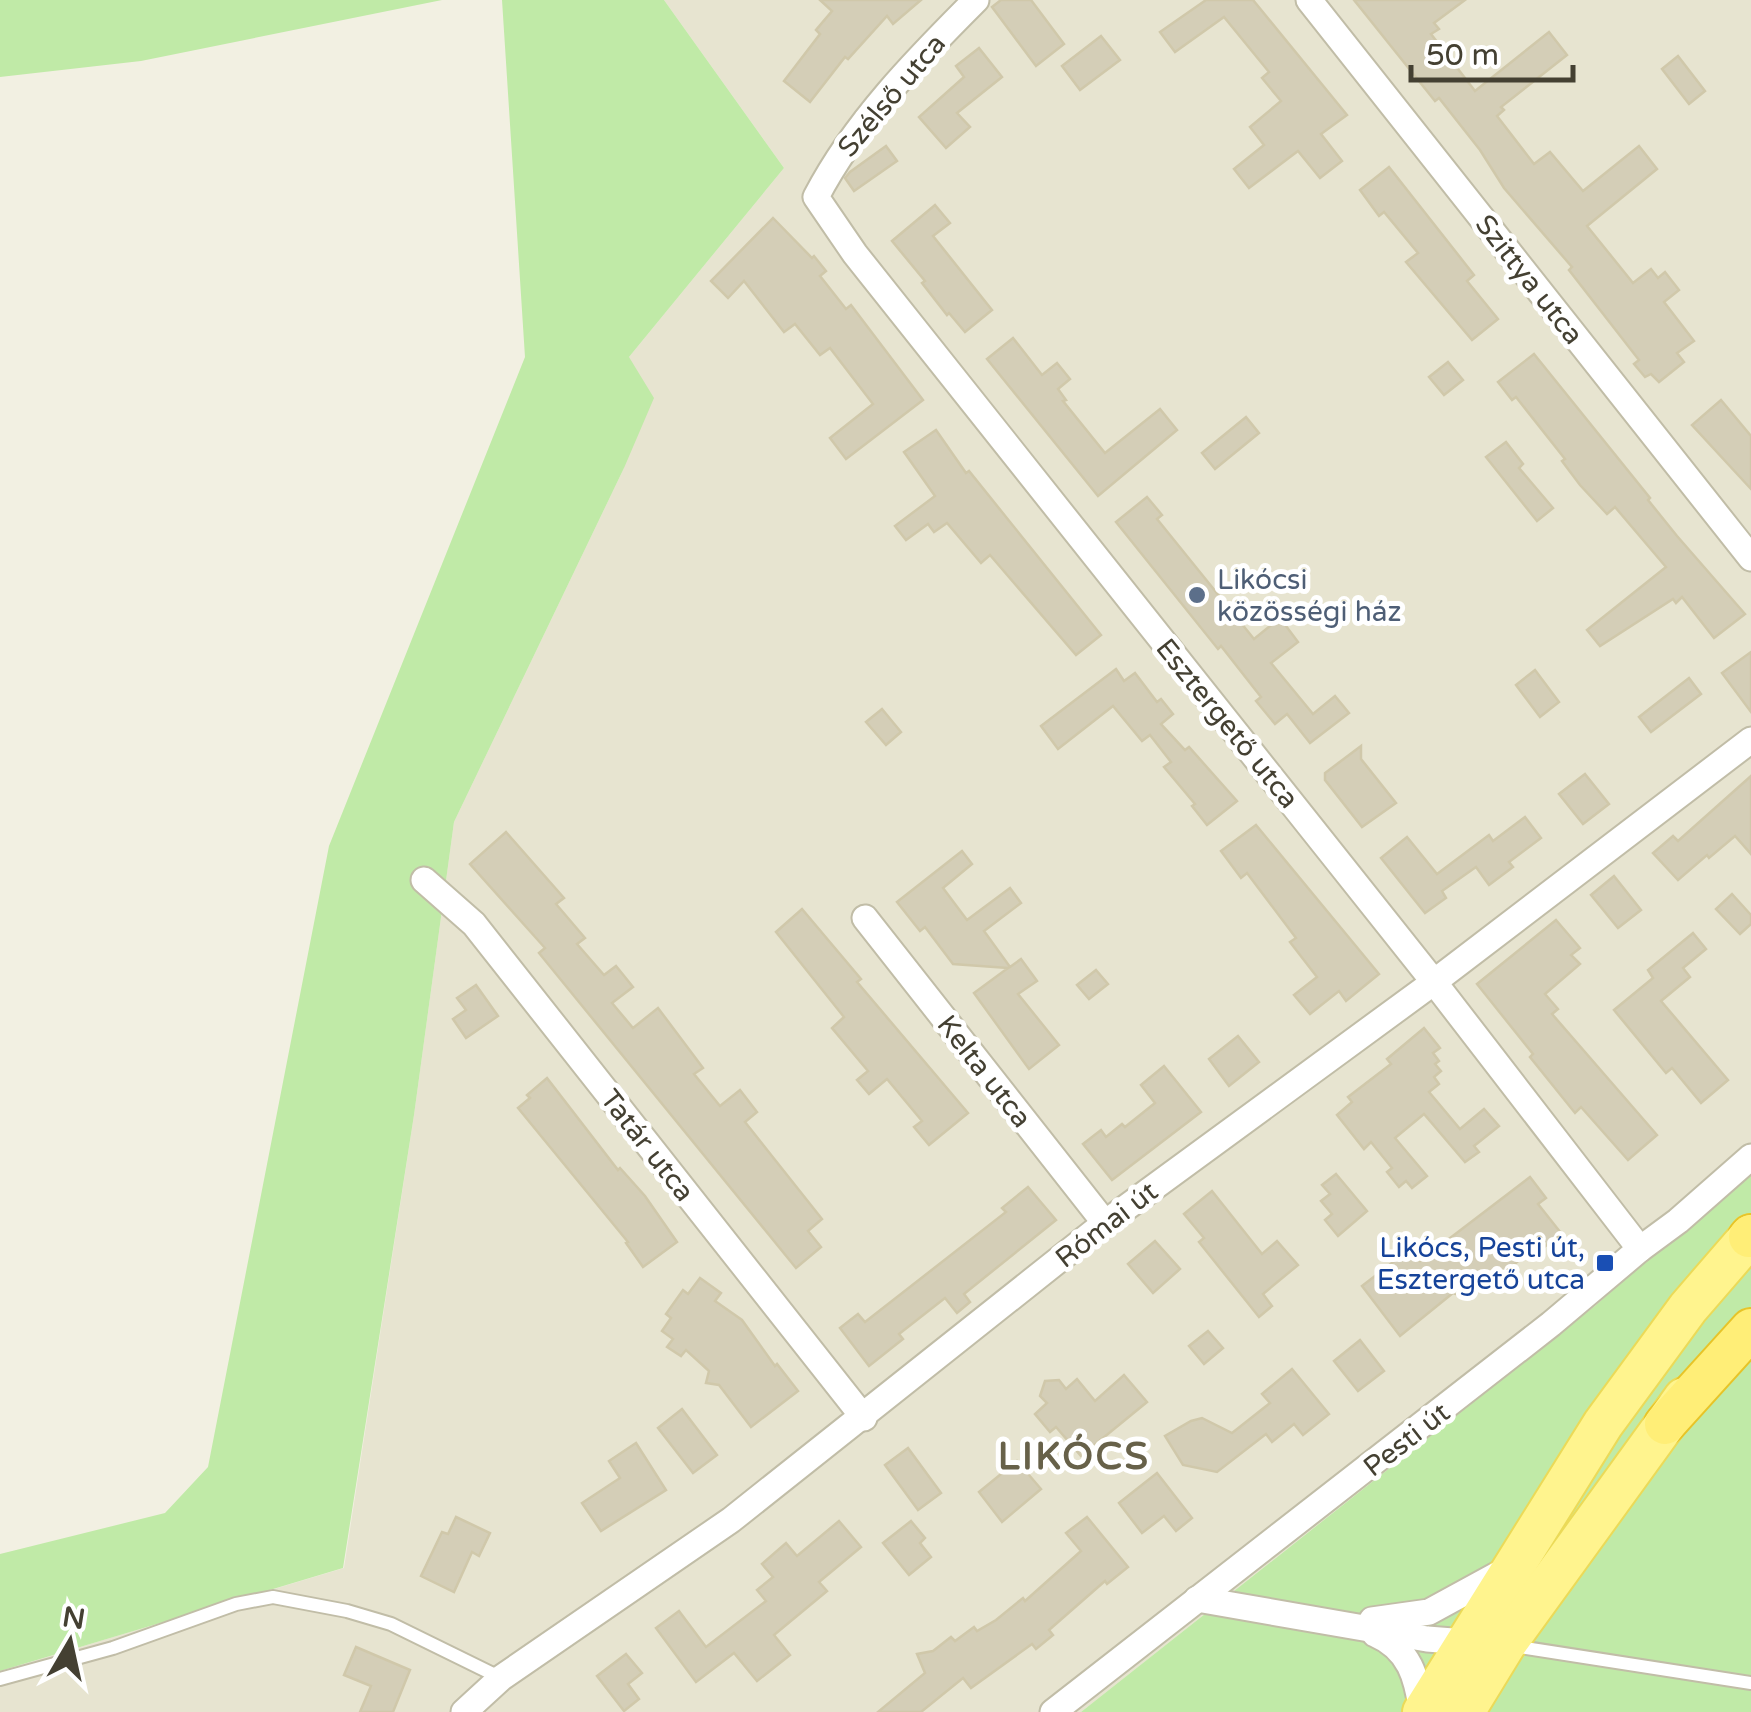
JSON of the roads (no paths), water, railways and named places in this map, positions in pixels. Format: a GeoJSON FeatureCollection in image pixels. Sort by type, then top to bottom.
{"type":"FeatureCollection","features":[{"type":"Feature","properties":{"kind":"highway"},"geometry":{"type":"LineString","coordinates":[[1665,1424],[1751,1329]]}},
{"type":"Feature","properties":{"kind":"main road"},"geometry":{"type":"LineString","coordinates":[[1464,1712],[1517,1564],[1603,1424],[1688,1308],[1750,1236]]}},
{"type":"Feature","properties":{"kind":"main road"},"geometry":{"type":"LineString","coordinates":[[1423,1712],[1486,1644],[1665,1424],[1751,1306]]}},
{"type":"Feature","properties":{"kind":"street","name":"Szélső utca"},"geometry":{"type":"LineString","coordinates":[[816,197],[834,162],[867,121],[934,42],[976,0]]}},
{"type":"Feature","properties":{"kind":"street","name":"Szittya utca"},"geometry":{"type":"LineString","coordinates":[[1309,0],[1751,558]]}},
{"type":"Feature","properties":{"kind":"street","name":"Esztergető utca"},"geometry":{"type":"LineString","coordinates":[[816,197],[855,254],[1434,982],[1640,1248]]}},
{"type":"Feature","properties":{"kind":"street","name":"Római út"},"geometry":{"type":"LineString","coordinates":[[464,1712],[501,1678],[732,1520],[1104,1223],[1434,982],[1751,740]]}},
{"type":"Feature","properties":{"kind":"street","name":"Tatár utca"},"geometry":{"type":"LineString","coordinates":[[424,880],[474,924],[864,1418]]}},
{"type":"Feature","properties":{"kind":"street","name":"Kelta utca"},"geometry":{"type":"LineString","coordinates":[[864,918],[1104,1223]]}},
{"type":"Feature","properties":{"kind":"street","name":"Pesti út"},"geometry":{"type":"LineString","coordinates":[[1053,1712],[1465,1393],[1678,1221],[1751,1156]]}},
{"type":"Feature","properties":{"kind":"street"},"geometry":{"type":"LineString","coordinates":[[1342,1622],[1429,1612],[1517,1564]]}},
{"type":"Feature","properties":{"kind":"street"},"geometry":{"type":"LineString","coordinates":[[1197,1599],[1428,1639],[1486,1644]]}},
{"type":"Feature","properties":{"kind":"street"},"geometry":{"type":"LineString","coordinates":[[1342,1622],[1382,1637],[1404,1654],[1416,1677],[1423,1712]]}},
{"type":"Feature","properties":{"kind":"lane"},"geometry":{"type":"LineString","coordinates":[[0,1680],[113,1648],[236,1604],[273,1596],[348,1610],[390,1624],[501,1678]]}},
{"type":"Feature","properties":{"kind":"lane"},"geometry":{"type":"LineString","coordinates":[[1486,1644],[1751,1683]]}},
{"type":"Feature","properties":{"kind":"place","name":"Likócsi közösségi ház"},"geometry":{"type":"Point","coordinates":[1197,595]}},
{"type":"Feature","properties":{"kind":"place","name":"Likócs, Pesti út, Esztergető utca"},"geometry":{"type":"Point","coordinates":[1605,1263]}},
{"type":"Feature","properties":{"kind":"district","name":"LIKÓCS"},"geometry":{"type":"Point","coordinates":[1074,1456]}}]}
